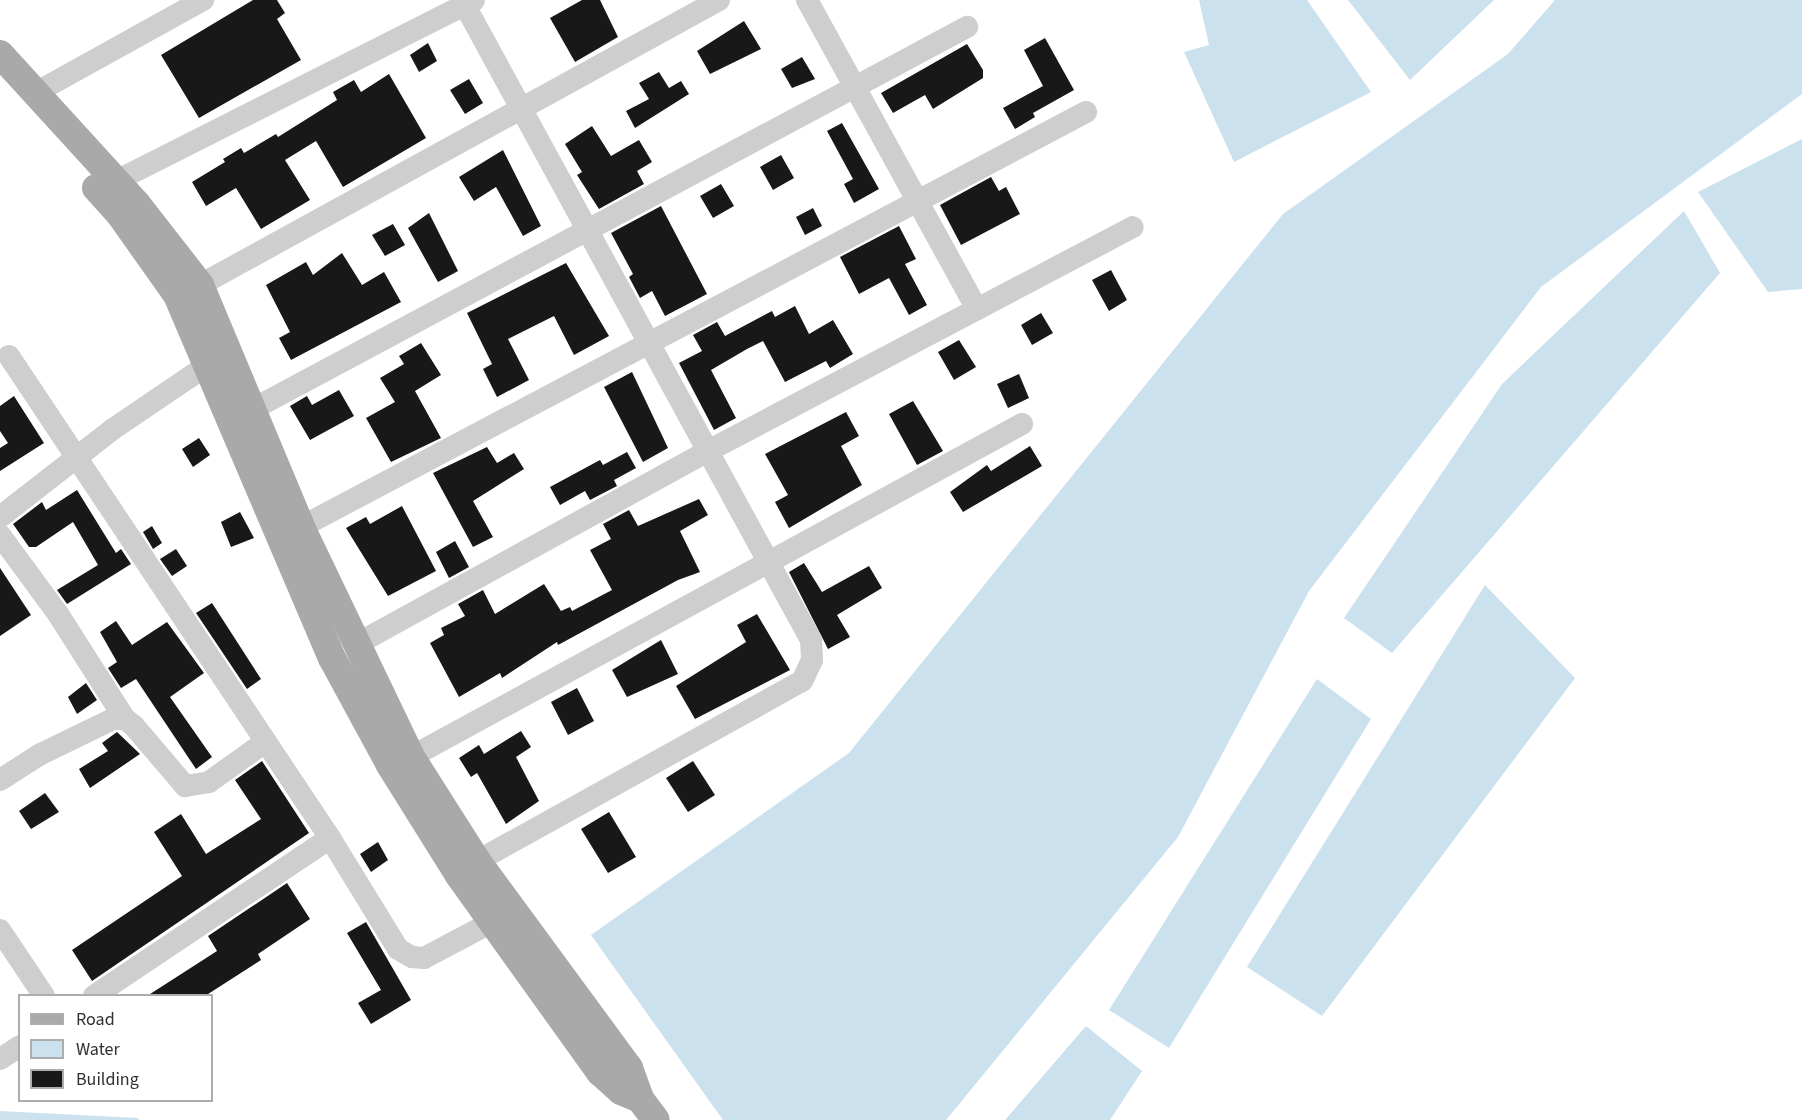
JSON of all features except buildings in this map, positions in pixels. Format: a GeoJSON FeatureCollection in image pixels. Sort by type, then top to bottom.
{"type":"FeatureCollection","features":[{"type":"Feature","properties":{"kind":"main road"},"geometry":{"type":"LineString","coordinates":[[0,54],[116,181],[200,285],[254,409],[301,527],[355,645],[411,757],[477,861],[629,1068],[648,1109]]}},
{"type":"Feature","properties":{"kind":"main road"},"geometry":{"type":"LineString","coordinates":[[0,83],[121,216],[169,280],[209,364],[277,537],[332,658],[420,815],[492,922],[600,1072],[621,1091],[648,1109]]}},
{"type":"Feature","properties":{"kind":"street"},"geometry":{"type":"LineString","coordinates":[[37,92],[203,0]]}},
{"type":"Feature","properties":{"kind":"street"},"geometry":{"type":"LineString","coordinates":[[200,285],[522,110],[718,0]]}},
{"type":"Feature","properties":{"kind":"street"},"geometry":{"type":"LineString","coordinates":[[807,0],[915,201],[977,309]]}},
{"type":"Feature","properties":{"kind":"street"},"geometry":{"type":"LineString","coordinates":[[116,181],[467,2],[522,110],[811,640],[812,660],[802,681],[477,861]]}},
{"type":"Feature","properties":{"kind":"street"},"geometry":{"type":"LineString","coordinates":[[254,409],[853,85],[967,27]]}},
{"type":"Feature","properties":{"kind":"street"},"geometry":{"type":"LineString","coordinates":[[301,527],[1086,112]]}},
{"type":"Feature","properties":{"kind":"street"},"geometry":{"type":"LineString","coordinates":[[355,645],[708,451],[1132,227]]}},
{"type":"Feature","properties":{"kind":"street"},"geometry":{"type":"LineString","coordinates":[[3,353],[330,838],[398,949],[405,954],[424,958],[492,922]]}},
{"type":"Feature","properties":{"kind":"street"},"geometry":{"type":"LineString","coordinates":[[0,517],[112,429],[209,364]]}},
{"type":"Feature","properties":{"kind":"street"},"geometry":{"type":"LineString","coordinates":[[411,757],[1022,424]]}},
{"type":"Feature","properties":{"kind":"street"},"geometry":{"type":"LineString","coordinates":[[0,535],[58,614],[125,719],[185,786],[209,782],[265,742]]}},
{"type":"Feature","properties":{"kind":"street"},"geometry":{"type":"LineString","coordinates":[[0,780],[101,723],[125,719]]}},
{"type":"Feature","properties":{"kind":"street"},"geometry":{"type":"LineString","coordinates":[[97,994],[330,838]]}},
{"type":"Feature","properties":{"kind":"street"},"geometry":{"type":"LineString","coordinates":[[0,930],[43,994]]}},
{"type":"Feature","properties":{"kind":"street"},"geometry":{"type":"LineString","coordinates":[[0,1059],[18,1047]]}},
{"type":"Feature","properties":{"kind":"water"},"geometry":{"type":"Polygon","coordinates":[[[1199,0],[1307,0],[1371,92],[1234,162],[1184,52],[1209,45],[1199,0]]]}},
{"type":"Feature","properties":{"kind":"water"},"geometry":{"type":"Polygon","coordinates":[[[1348,0],[1494,0],[1410,80],[1348,0]]]}},
{"type":"Feature","properties":{"kind":"water"},"geometry":{"type":"Polygon","coordinates":[[[1555,0],[1802,0],[1802,94],[1541,287],[1309,591],[1178,837],[946,1120],[723,1120],[591,935],[849,753],[1283,214],[1508,54],[1555,0]]]}},
{"type":"Feature","properties":{"kind":"water"},"geometry":{"type":"Polygon","coordinates":[[[1802,139],[1802,289],[1768,292],[1698,192],[1802,139]]]}},
{"type":"Feature","properties":{"kind":"water"},"geometry":{"type":"Polygon","coordinates":[[[1684,211],[1720,273],[1392,653],[1344,618],[1502,384],[1684,211]]]}},
{"type":"Feature","properties":{"kind":"water"},"geometry":{"type":"Polygon","coordinates":[[[1485,585],[1575,678],[1322,1016],[1247,967],[1485,585]]]}},
{"type":"Feature","properties":{"kind":"water"},"geometry":{"type":"Polygon","coordinates":[[[1317,679],[1371,719],[1169,1048],[1109,1010],[1317,679]]]}},
{"type":"Feature","properties":{"kind":"water"},"geometry":{"type":"Polygon","coordinates":[[[1086,1026],[1142,1071],[1110,1120],[1005,1120],[1086,1026]]]}},
{"type":"Feature","properties":{"kind":"water"},"geometry":{"type":"Polygon","coordinates":[[[0,1111],[138,1118],[139,1120],[0,1120],[0,1111]]]}}]}
